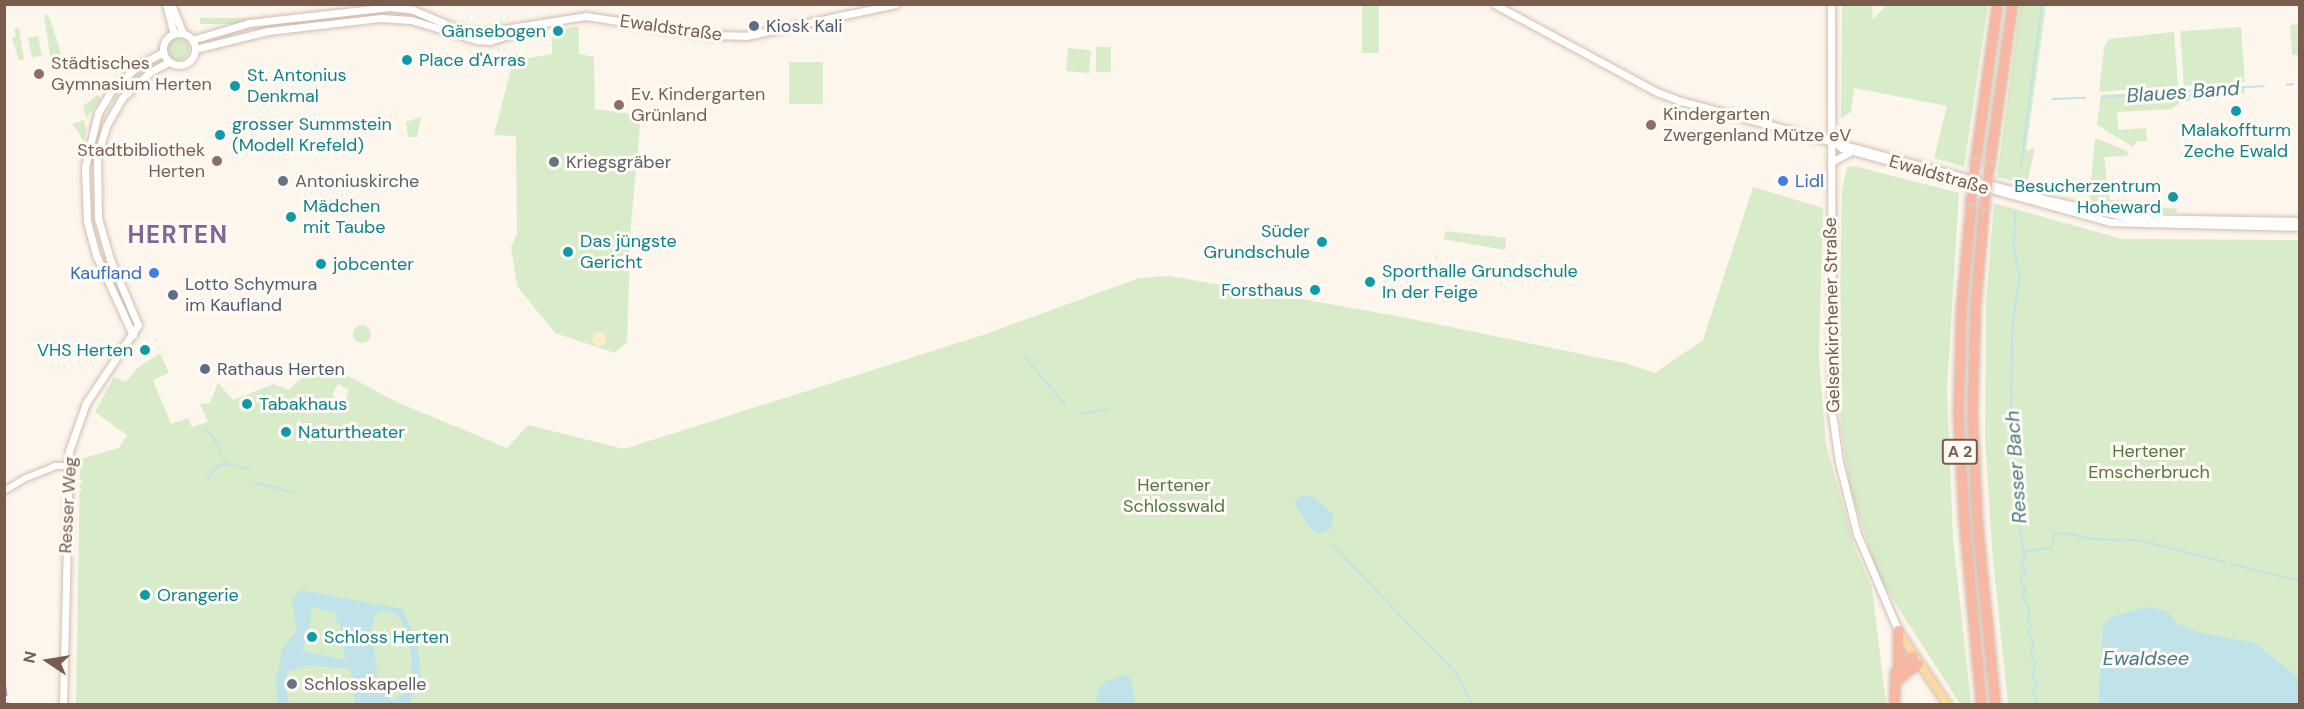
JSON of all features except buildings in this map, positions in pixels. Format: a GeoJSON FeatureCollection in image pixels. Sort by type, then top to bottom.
{"type":"FeatureCollection","features":[{"type":"Feature","properties":{"kind":"highway","name":"A 2"},"geometry":{"type":"LineString","coordinates":[[1981,705],[1964,521],[1959,415],[1961,308],[1971,200],[1997,4]]}},
{"type":"Feature","properties":{"kind":"highway","name":"A 2"},"geometry":{"type":"LineString","coordinates":[[1995,705],[1977,521],[1972,415],[1975,309],[1984,203],[2012,4]]}},
{"type":"Feature","properties":{"kind":"highway"},"geometry":{"type":"LineString","coordinates":[[1894,705],[1893,689],[1898,667],[1898,630]]}},
{"type":"Feature","properties":{"kind":"highway"},"geometry":{"type":"LineString","coordinates":[[1898,667],[1915,659]]}},
{"type":"Feature","properties":{"kind":"highway"},"geometry":{"type":"LineString","coordinates":[[1893,689],[1900,673],[1915,659]]}},
{"type":"Feature","properties":{"kind":"main road"},"geometry":{"type":"LineString","coordinates":[[166,4],[174,33]]}},
{"type":"Feature","properties":{"kind":"main road"},"geometry":{"type":"LineString","coordinates":[[171,4],[183,33],[192,40],[195,49]]}},
{"type":"Feature","properties":{"kind":"main road","name":"Ewaldstraße"},"geometry":{"type":"LineString","coordinates":[[490,36],[551,21],[586,16],[707,35],[746,36],[896,4]]}},
{"type":"Feature","properties":{"kind":"main road","name":"Ewaldstraße"},"geometry":{"type":"LineString","coordinates":[[1494,4],[1657,92],[2111,215],[2174,220],[2300,221]]}},
{"type":"Feature","properties":{"kind":"main road","name":"Gelsenkirchener Straße"},"geometry":{"type":"LineString","coordinates":[[1831,4],[1830,375],[1839,462],[1857,534],[1898,630],[1947,705]]}},
{"type":"Feature","properties":{"kind":"main road"},"geometry":{"type":"LineString","coordinates":[[192,40],[259,21],[390,7],[413,10],[458,29],[490,36]]}},
{"type":"Feature","properties":{"kind":"main road"},"geometry":{"type":"LineString","coordinates":[[183,33],[174,33],[165,41],[163,52],[169,62],[184,64],[195,49],[268,31],[394,18],[424,23],[456,37],[490,36]]}},
{"type":"Feature","properties":{"kind":"main road"},"geometry":{"type":"LineString","coordinates":[[133,335],[96,255],[87,221],[85,167],[98,113],[112,90],[139,65],[163,52]]}},
{"type":"Feature","properties":{"kind":"main road","name":"Resser Weg"},"geometry":{"type":"LineString","coordinates":[[63,705],[68,466],[74,435],[86,403],[138,325],[110,259],[98,218],[97,156],[106,126],[122,98],[150,72],[169,62]]}},
{"type":"Feature","properties":{"kind":"main road","name":"Ewaldstraße"},"geometry":{"type":"LineString","coordinates":[[1830,139],[1852,151],[2110,222],[2300,227]]}},
{"type":"Feature","properties":{"kind":"main road"},"geometry":{"type":"LineString","coordinates":[[1831,162],[1852,151]]}},
{"type":"Feature","properties":{"kind":"street"},"geometry":{"type":"LineString","coordinates":[[4,491],[12,484],[55,466],[68,466]]}},
{"type":"Feature","properties":{"kind":"green space"},"geometry":{"type":"Polygon","coordinates":[[[1362,5],[1379,5],[1379,53],[1362,53],[1362,5]]]}},
{"type":"Feature","properties":{"kind":"green space"},"geometry":{"type":"Polygon","coordinates":[[[1842,5],[1872,5],[1873,19],[1887,5],[1988,5],[1964,167],[1934,158],[1947,106],[1854,88],[1851,112],[1841,118],[1842,5]]]}},
{"type":"Feature","properties":{"kind":"green space"},"geometry":{"type":"Polygon","coordinates":[[[2020,5],[2046,5],[2026,151],[2035,148],[2027,184],[1997,177],[2020,5]]]}},
{"type":"Feature","properties":{"kind":"green space"},"geometry":{"type":"Polygon","coordinates":[[[48,14],[61,58],[51,60],[44,17],[48,14]]]}},
{"type":"Feature","properties":{"kind":"green space"},"geometry":{"type":"Polygon","coordinates":[[[200,18],[299,18],[299,24],[200,24],[200,18]]]}},
{"type":"Feature","properties":{"kind":"green space"},"geometry":{"type":"Polygon","coordinates":[[[2299,24],[2299,55],[2292,55],[2290,25],[2299,24]]]}},
{"type":"Feature","properties":{"kind":"green space"},"geometry":{"type":"Polygon","coordinates":[[[571,27],[579,27],[579,54],[594,57],[595,109],[641,115],[631,225],[627,342],[615,353],[555,333],[517,286],[511,247],[517,233],[516,136],[494,135],[513,61],[552,54],[552,35],[571,27]]]}},
{"type":"Feature","properties":{"kind":"green space"},"geometry":{"type":"Polygon","coordinates":[[[2241,27],[2245,82],[2184,86],[2180,31],[2241,27]]]}},
{"type":"Feature","properties":{"kind":"green space"},"geometry":{"type":"Polygon","coordinates":[[[19,28],[24,60],[19,60],[12,38],[16,37],[14,29],[19,28]]]}},
{"type":"Feature","properties":{"kind":"green space"},"geometry":{"type":"Polygon","coordinates":[[[2174,32],[2178,86],[2099,92],[2104,48],[2109,39],[2174,32]]]}},
{"type":"Feature","properties":{"kind":"green space"},"geometry":{"type":"Polygon","coordinates":[[[38,36],[42,56],[32,58],[28,38],[38,36]]]}},
{"type":"Feature","properties":{"kind":"green space"},"geometry":{"type":"Polygon","coordinates":[[[178,38],[186,41],[189,49],[186,57],[178,60],[170,57],[167,49],[170,41],[178,38]]]}},
{"type":"Feature","properties":{"kind":"green space"},"geometry":{"type":"Polygon","coordinates":[[[1096,47],[1111,47],[1111,72],[1096,72],[1096,47]]]}},
{"type":"Feature","properties":{"kind":"green space"},"geometry":{"type":"Polygon","coordinates":[[[1068,48],[1091,50],[1089,73],[1066,71],[1068,48]]]}},
{"type":"Feature","properties":{"kind":"green space"},"geometry":{"type":"Polygon","coordinates":[[[155,59],[157,64],[119,92],[117,88],[132,73],[155,59]]]}},
{"type":"Feature","properties":{"kind":"green space"},"geometry":{"type":"Polygon","coordinates":[[[789,62],[823,62],[823,104],[789,104],[789,62]]]}},
{"type":"Feature","properties":{"kind":"green space"},"geometry":{"type":"Polygon","coordinates":[[[2244,86],[2245,93],[2185,101],[2184,94],[2244,86]]]}},
{"type":"Feature","properties":{"kind":"green space"},"geometry":{"type":"Polygon","coordinates":[[[2178,90],[2179,104],[2172,109],[2117,112],[2118,130],[2146,128],[2147,141],[2137,141],[2133,147],[2097,125],[2101,95],[2178,90]]]}},
{"type":"Feature","properties":{"kind":"green space"},"geometry":{"type":"Polygon","coordinates":[[[97,95],[101,99],[86,118],[83,106],[97,95]]]}},
{"type":"Feature","properties":{"kind":"green space"},"geometry":{"type":"Polygon","coordinates":[[[421,117],[417,137],[408,137],[406,122],[421,117]]]}},
{"type":"Feature","properties":{"kind":"green space"},"geometry":{"type":"Polygon","coordinates":[[[84,120],[86,131],[84,141],[72,124],[84,120]]]}},
{"type":"Feature","properties":{"kind":"green space"},"geometry":{"type":"Polygon","coordinates":[[[2095,138],[2127,151],[2128,156],[2104,157],[2110,200],[2145,201],[2145,206],[2178,209],[2176,213],[2130,210],[2089,201],[2095,138]]]}},
{"type":"Feature","properties":{"kind":"green space"},"geometry":{"type":"Polygon","coordinates":[[[1854,166],[1959,193],[1947,388],[1953,538],[1971,704],[1960,704],[1878,576],[1850,488],[1841,428],[1839,369],[1842,191],[1847,167],[1854,166]]]}},
{"type":"Feature","properties":{"kind":"green space","name":"Hertener Schlosswald"},"geometry":{"type":"Polygon","coordinates":[[[1753,187],[1823,208],[1819,357],[1826,444],[1854,545],[1872,588],[1886,704],[76,704],[80,459],[119,448],[127,435],[95,412],[114,377],[126,382],[136,369],[160,353],[169,373],[153,380],[171,424],[188,418],[192,427],[208,422],[200,404],[210,403],[218,383],[233,400],[274,384],[288,390],[320,361],[397,402],[507,448],[528,425],[624,449],[986,334],[1139,278],[1170,276],[1397,316],[1625,363],[1655,373],[1703,340],[1753,187]],[[338,384],[332,395],[338,401],[345,400],[349,390],[338,384]]]}},
{"type":"Feature","properties":{"kind":"green space","name":"Hertener Emscherbruch"},"geometry":{"type":"Polygon","coordinates":[[[1994,203],[2122,239],[2299,240],[2299,691],[2103,632],[2098,704],[2008,704],[1992,550],[1985,436],[1986,303],[1994,203]]]}},
{"type":"Feature","properties":{"kind":"green space"},"geometry":{"type":"Polygon","coordinates":[[[1446,231],[1506,238],[1505,250],[1443,239],[1446,231]]]}},
{"type":"Feature","properties":{"kind":"green space"},"geometry":{"type":"Polygon","coordinates":[[[362,325],[368,328],[371,334],[368,340],[362,343],[356,340],[353,334],[356,328],[362,325]]]}},
{"type":"Feature","properties":{"kind":"sand"},"geometry":{"type":"Polygon","coordinates":[[[599,332],[604,334],[606,339],[604,344],[599,346],[594,344],[592,339],[594,334],[599,332]]]}},
{"type":"Feature","properties":{"kind":"water"},"geometry":{"type":"Polygon","coordinates":[[[1302,495],[1314,497],[1334,515],[1331,529],[1319,534],[1310,528],[1294,503],[1302,495]]]}},
{"type":"Feature","properties":{"kind":"water"},"geometry":{"type":"Polygon","coordinates":[[[300,590],[403,609],[418,648],[421,677],[409,704],[355,704],[350,669],[308,665],[288,671],[285,684],[289,704],[277,704],[276,679],[282,650],[297,630],[292,601],[300,590]],[[313,607],[310,609],[312,614],[303,651],[345,660],[340,624],[336,623],[337,614],[313,607]],[[382,611],[374,615],[372,634],[379,686],[391,701],[408,691],[412,676],[411,652],[403,623],[395,613],[382,611]]]}},
{"type":"Feature","properties":{"kind":"water","name":"Ewaldsee"},"geometry":{"type":"Polygon","coordinates":[[[2146,607],[2167,611],[2178,624],[2198,632],[2255,643],[2299,678],[2299,704],[2098,704],[2103,626],[2111,617],[2146,607]]]}},
{"type":"Feature","properties":{"kind":"water"},"geometry":{"type":"Polygon","coordinates":[[[1124,674],[1130,678],[1136,704],[1098,704],[1096,698],[1102,683],[1124,674]]]}},
{"type":"Feature","properties":{"kind":"waterway","name":"Resser Bach"},"geometry":{"type":"LineString","coordinates":[[2021,166],[2042,4]]}},
{"type":"Feature","properties":{"kind":"waterway","name":"Blaues Band"},"geometry":{"type":"LineString","coordinates":[[2287,85],[2293,84]]}},
{"type":"Feature","properties":{"kind":"waterway","name":"Blaues Band"},"geometry":{"type":"LineString","coordinates":[[2102,97],[2264,86]]}},
{"type":"Feature","properties":{"kind":"waterway","name":"Blaues Band"},"geometry":{"type":"LineString","coordinates":[[2053,99],[2085,98]]}},
{"type":"Feature","properties":{"kind":"waterway","name":"Resser Bach"},"geometry":{"type":"LineString","coordinates":[[2016,211],[2014,246],[2020,278],[2013,324],[2011,424],[2017,476],[2014,490],[2025,558],[2022,564],[2027,572],[2021,579],[2026,591],[2023,598],[2030,608],[2028,620],[2032,627],[2028,633],[2034,641],[2031,656],[2036,663],[2033,677],[2038,685],[2033,693],[2039,704]]}},
{"type":"Feature","properties":{"kind":"waterway"},"geometry":{"type":"LineString","coordinates":[[1026,358],[1066,405]]}},
{"type":"Feature","properties":{"kind":"waterway"},"geometry":{"type":"LineString","coordinates":[[1080,414],[1109,409]]}},
{"type":"Feature","properties":{"kind":"waterway"},"geometry":{"type":"LineString","coordinates":[[204,430],[212,435],[222,454]]}},
{"type":"Feature","properties":{"kind":"waterway"},"geometry":{"type":"LineString","coordinates":[[224,458],[227,464]]}},
{"type":"Feature","properties":{"kind":"waterway"},"geometry":{"type":"LineString","coordinates":[[207,481],[215,469],[223,464],[233,465]]}},
{"type":"Feature","properties":{"kind":"waterway"},"geometry":{"type":"LineString","coordinates":[[238,466],[249,469]]}},
{"type":"Feature","properties":{"kind":"waterway"},"geometry":{"type":"LineString","coordinates":[[254,482],[292,492]]}},
{"type":"Feature","properties":{"kind":"waterway"},"geometry":{"type":"LineString","coordinates":[[2021,552],[2051,548],[2055,534],[2066,533],[2092,539],[2138,540],[2225,562]]}},
{"type":"Feature","properties":{"kind":"waterway"},"geometry":{"type":"LineString","coordinates":[[1332,544],[1457,674],[1472,704]]}},
{"type":"Feature","properties":{"kind":"waterway"},"geometry":{"type":"LineString","coordinates":[[2231,564],[2300,581]]}},
{"type":"Feature","properties":{"kind":"railway"},"geometry":{"type":"LineString","coordinates":[[4,672],[8,704]]}},
{"type":"Feature","properties":{"kind":"place","name":"Kiosk Kali"},"geometry":{"type":"Point","coordinates":[754,26]}},
{"type":"Feature","properties":{"kind":"place","name":"Gänsebogen"},"geometry":{"type":"Point","coordinates":[558,31]}},
{"type":"Feature","properties":{"kind":"place","name":"Place d'Arras"},"geometry":{"type":"Point","coordinates":[407,60]}},
{"type":"Feature","properties":{"kind":"place","name":"Städtisches Gymnasium Herten"},"geometry":{"type":"Point","coordinates":[39,74]}},
{"type":"Feature","properties":{"kind":"place","name":"St. Antonius Denkmal"},"geometry":{"type":"Point","coordinates":[235,86]}},
{"type":"Feature","properties":{"kind":"place","name":"Ev. Kindergarten Grünland"},"geometry":{"type":"Point","coordinates":[619,105]}},
{"type":"Feature","properties":{"kind":"place","name":"Malakoffturm Zeche Ewald"},"geometry":{"type":"Point","coordinates":[2236,111]}},
{"type":"Feature","properties":{"kind":"place","name":"Kindergarten Zwergenland Mütze eV"},"geometry":{"type":"Point","coordinates":[1651,125]}},
{"type":"Feature","properties":{"kind":"place","name":"grosser Summstein (Modell Krefeld)"},"geometry":{"type":"Point","coordinates":[220,135]}},
{"type":"Feature","properties":{"kind":"place","name":"Stadtbibliothek Herten"},"geometry":{"type":"Point","coordinates":[217,161]}},
{"type":"Feature","properties":{"kind":"place","name":"Kriegsgräber"},"geometry":{"type":"Point","coordinates":[554,162]}},
{"type":"Feature","properties":{"kind":"place","name":"Antoniuskirche"},"geometry":{"type":"Point","coordinates":[283,181]}},
{"type":"Feature","properties":{"kind":"place","name":"Lidl"},"geometry":{"type":"Point","coordinates":[1783,181]}},
{"type":"Feature","properties":{"kind":"place","name":"Besucherzentrum Hoheward"},"geometry":{"type":"Point","coordinates":[2173,197]}},
{"type":"Feature","properties":{"kind":"place","name":"Mädchen mit Taube"},"geometry":{"type":"Point","coordinates":[291,217]}},
{"type":"Feature","properties":{"kind":"place","name":"Süder Grundschule"},"geometry":{"type":"Point","coordinates":[1322,242]}},
{"type":"Feature","properties":{"kind":"place","name":"Das jüngste Gericht"},"geometry":{"type":"Point","coordinates":[568,252]}},
{"type":"Feature","properties":{"kind":"place","name":"jobcenter"},"geometry":{"type":"Point","coordinates":[321,264]}},
{"type":"Feature","properties":{"kind":"place","name":"Kaufland"},"geometry":{"type":"Point","coordinates":[154,273]}},
{"type":"Feature","properties":{"kind":"place","name":"Sporthalle Grundschule In der Feige"},"geometry":{"type":"Point","coordinates":[1370,282]}},
{"type":"Feature","properties":{"kind":"place","name":"Forsthaus"},"geometry":{"type":"Point","coordinates":[1315,290]}},
{"type":"Feature","properties":{"kind":"place","name":"Lotto Schymura im Kaufland"},"geometry":{"type":"Point","coordinates":[173,295]}},
{"type":"Feature","properties":{"kind":"place","name":"VHS Herten"},"geometry":{"type":"Point","coordinates":[145,350]}},
{"type":"Feature","properties":{"kind":"place","name":"Rathaus Herten"},"geometry":{"type":"Point","coordinates":[205,369]}},
{"type":"Feature","properties":{"kind":"place","name":"Tabakhaus"},"geometry":{"type":"Point","coordinates":[247,404]}},
{"type":"Feature","properties":{"kind":"place","name":"Naturtheater"},"geometry":{"type":"Point","coordinates":[286,432]}},
{"type":"Feature","properties":{"kind":"place","name":"Orangerie"},"geometry":{"type":"Point","coordinates":[145,595]}},
{"type":"Feature","properties":{"kind":"place","name":"Schloss Herten"},"geometry":{"type":"Point","coordinates":[312,637]}},
{"type":"Feature","properties":{"kind":"place","name":"Schlosskapelle"},"geometry":{"type":"Point","coordinates":[292,684]}},
{"type":"Feature","properties":{"kind":"district","name":"HERTEN"},"geometry":{"type":"Point","coordinates":[178,235]}}]}
